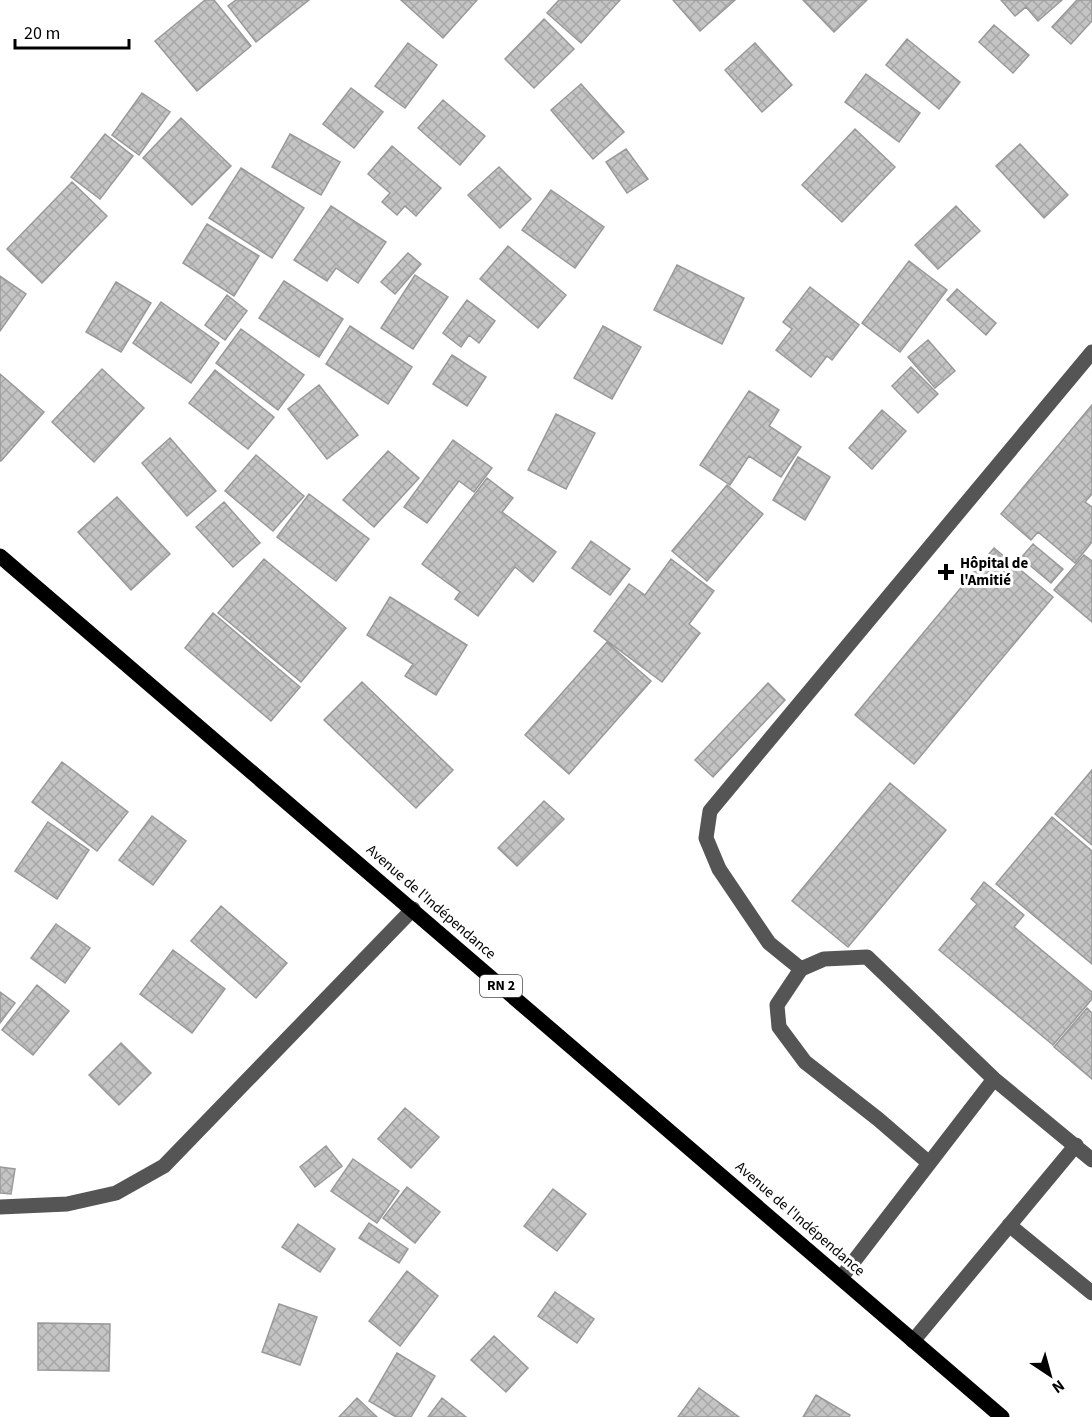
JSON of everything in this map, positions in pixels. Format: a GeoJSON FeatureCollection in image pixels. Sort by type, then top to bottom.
{"type":"FeatureCollection","features":[{"type":"Feature","properties":{"kind":"main road","name":"Avenue de l'Indépendance"},"geometry":{"type":"LineString","coordinates":[[0,556],[1002,1417]]}},
{"type":"Feature","properties":{"kind":"street"},"geometry":{"type":"LineString","coordinates":[[801,969],[769,943],[719,869],[706,838],[710,811],[1092,352]]}},
{"type":"Feature","properties":{"kind":"street"},"geometry":{"type":"LineString","coordinates":[[0,1208],[67,1204],[116,1193],[164,1166],[413,909]]}},
{"type":"Feature","properties":{"kind":"street"},"geometry":{"type":"LineString","coordinates":[[929,1163],[878,1119],[805,1062],[779,1027],[777,1005],[801,969],[824,959],[867,957],[994,1078],[1092,1160]]}},
{"type":"Feature","properties":{"kind":"street"},"geometry":{"type":"LineString","coordinates":[[841,1278],[994,1078]]}},
{"type":"Feature","properties":{"kind":"street"},"geometry":{"type":"LineString","coordinates":[[913,1341],[1076,1145]]}},
{"type":"Feature","properties":{"kind":"street"},"geometry":{"type":"LineString","coordinates":[[1009,1226],[1092,1293]]}},
{"type":"Feature","properties":{"kind":"building"},"geometry":{"type":"Polygon","coordinates":[[[205,0],[214,0],[251,46],[197,91],[155,41],[205,0]]]}},
{"type":"Feature","properties":{"kind":"building"},"geometry":{"type":"Polygon","coordinates":[[[236,0],[309,0],[256,42],[228,6],[236,0]]]}},
{"type":"Feature","properties":{"kind":"building"},"geometry":{"type":"Polygon","coordinates":[[[401,0],[477,0],[443,38],[401,0]]]}},
{"type":"Feature","properties":{"kind":"building"},"geometry":{"type":"Polygon","coordinates":[[[559,0],[620,0],[581,43],[547,13],[559,0]]]}},
{"type":"Feature","properties":{"kind":"building"},"geometry":{"type":"Polygon","coordinates":[[[673,0],[735,0],[700,31],[673,0]]]}},
{"type":"Feature","properties":{"kind":"building"},"geometry":{"type":"Polygon","coordinates":[[[803,0],[867,0],[834,32],[803,0]]]}},
{"type":"Feature","properties":{"kind":"building"},"geometry":{"type":"Polygon","coordinates":[[[1001,0],[1062,0],[1038,21],[1026,7],[1015,16],[1001,0]]]}},
{"type":"Feature","properties":{"kind":"building"},"geometry":{"type":"Polygon","coordinates":[[[1077,0],[1092,0],[1092,21],[1071,44],[1052,27],[1077,0]]]}},
{"type":"Feature","properties":{"kind":"building"},"geometry":{"type":"Polygon","coordinates":[[[544,19],[574,49],[534,88],[505,59],[544,19]]]}},
{"type":"Feature","properties":{"kind":"building"},"geometry":{"type":"Polygon","coordinates":[[[994,25],[1029,55],[1013,73],[979,42],[994,25]]]}},
{"type":"Feature","properties":{"kind":"building"},"geometry":{"type":"Polygon","coordinates":[[[907,39],[960,82],[939,109],[886,65],[907,39]]]}},
{"type":"Feature","properties":{"kind":"building"},"geometry":{"type":"Polygon","coordinates":[[[408,43],[437,65],[405,108],[375,86],[408,43]]]}},
{"type":"Feature","properties":{"kind":"building"},"geometry":{"type":"Polygon","coordinates":[[[755,43],[792,85],[762,112],[725,70],[755,43]]]}},
{"type":"Feature","properties":{"kind":"building"},"geometry":{"type":"Polygon","coordinates":[[[866,74],[920,113],[899,142],[845,102],[866,74]]]}},
{"type":"Feature","properties":{"kind":"building"},"geometry":{"type":"Polygon","coordinates":[[[581,84],[624,132],[593,159],[551,110],[581,84]]]}},
{"type":"Feature","properties":{"kind":"building"},"geometry":{"type":"Polygon","coordinates":[[[351,88],[383,112],[354,148],[323,124],[351,88]]]}},
{"type":"Feature","properties":{"kind":"building"},"geometry":{"type":"Polygon","coordinates":[[[142,93],[170,112],[139,155],[112,135],[142,93]]]}},
{"type":"Feature","properties":{"kind":"building"},"geometry":{"type":"Polygon","coordinates":[[[443,100],[485,136],[460,165],[418,128],[443,100]]]}},
{"type":"Feature","properties":{"kind":"building"},"geometry":{"type":"Polygon","coordinates":[[[181,118],[231,166],[192,205],[143,158],[181,118]]]}},
{"type":"Feature","properties":{"kind":"building"},"geometry":{"type":"Polygon","coordinates":[[[855,129],[895,167],[842,222],[802,185],[855,129]]]}},
{"type":"Feature","properties":{"kind":"building"},"geometry":{"type":"Polygon","coordinates":[[[105,134],[133,156],[100,199],[71,177],[105,134]]]}},
{"type":"Feature","properties":{"kind":"building"},"geometry":{"type":"Polygon","coordinates":[[[290,134],[340,162],[321,195],[272,167],[290,134]]]}},
{"type":"Feature","properties":{"kind":"building"},"geometry":{"type":"Polygon","coordinates":[[[1020,144],[1068,195],[1044,218],[996,166],[1020,144]]]}},
{"type":"Feature","properties":{"kind":"building"},"geometry":{"type":"Polygon","coordinates":[[[392,146],[441,188],[416,216],[405,206],[397,215],[382,202],[390,193],[368,174],[392,146]]]}},
{"type":"Feature","properties":{"kind":"building"},"geometry":{"type":"Polygon","coordinates":[[[626,149],[648,179],[627,193],[606,162],[626,149]]]}},
{"type":"Feature","properties":{"kind":"building"},"geometry":{"type":"Polygon","coordinates":[[[499,167],[531,199],[500,228],[468,195],[499,167]]]}},
{"type":"Feature","properties":{"kind":"building"},"geometry":{"type":"Polygon","coordinates":[[[241,168],[304,208],[272,258],[209,218],[241,168]]]}},
{"type":"Feature","properties":{"kind":"building"},"geometry":{"type":"Polygon","coordinates":[[[72,182],[107,216],[42,283],[7,249],[72,182]]]}},
{"type":"Feature","properties":{"kind":"building"},"geometry":{"type":"Polygon","coordinates":[[[551,190],[604,227],[575,268],[522,230],[551,190]]]}},
{"type":"Feature","properties":{"kind":"building"},"geometry":{"type":"Polygon","coordinates":[[[331,206],[386,242],[358,283],[336,268],[327,281],[294,260],[331,206]]]}},
{"type":"Feature","properties":{"kind":"building"},"geometry":{"type":"Polygon","coordinates":[[[956,206],[980,231],[938,269],[915,245],[956,206]]]}},
{"type":"Feature","properties":{"kind":"building"},"geometry":{"type":"Polygon","coordinates":[[[207,224],[259,256],[234,296],[183,263],[207,224]]]}},
{"type":"Feature","properties":{"kind":"building"},"geometry":{"type":"Polygon","coordinates":[[[508,246],[566,295],[538,328],[480,279],[508,246]]]}},
{"type":"Feature","properties":{"kind":"building"},"geometry":{"type":"Polygon","coordinates":[[[408,253],[421,264],[395,294],[381,282],[408,253]]]}},
{"type":"Feature","properties":{"kind":"building"},"geometry":{"type":"Polygon","coordinates":[[[909,261],[947,290],[900,352],[862,323],[909,261]]]}},
{"type":"Feature","properties":{"kind":"building"},"geometry":{"type":"Polygon","coordinates":[[[677,265],[744,298],[722,344],[654,310],[677,265]]]}},
{"type":"Feature","properties":{"kind":"building"},"geometry":{"type":"Polygon","coordinates":[[[415,275],[448,297],[413,349],[381,328],[415,275]]]}},
{"type":"Feature","properties":{"kind":"building"},"geometry":{"type":"Polygon","coordinates":[[[0,276],[26,294],[0,331],[0,276]]]}},
{"type":"Feature","properties":{"kind":"building"},"geometry":{"type":"Polygon","coordinates":[[[284,281],[343,319],[319,357],[259,318],[284,281]]]}},
{"type":"Feature","properties":{"kind":"building"},"geometry":{"type":"Polygon","coordinates":[[[116,282],[151,303],[121,352],[86,332],[116,282]]]}},
{"type":"Feature","properties":{"kind":"building"},"geometry":{"type":"Polygon","coordinates":[[[810,287],[859,325],[832,360],[827,356],[811,377],[776,350],[792,329],[783,322],[810,287]]]}},
{"type":"Feature","properties":{"kind":"building"},"geometry":{"type":"Polygon","coordinates":[[[957,289],[996,323],[986,335],[947,300],[957,289]]]}},
{"type":"Feature","properties":{"kind":"building"},"geometry":{"type":"Polygon","coordinates":[[[227,295],[247,311],[225,340],[205,325],[227,295]]]}},
{"type":"Feature","properties":{"kind":"building"},"geometry":{"type":"Polygon","coordinates":[[[467,300],[495,321],[479,343],[469,335],[461,347],[443,333],[467,300]]]}},
{"type":"Feature","properties":{"kind":"building"},"geometry":{"type":"Polygon","coordinates":[[[161,302],[219,343],[191,383],[133,343],[161,302]]]}},
{"type":"Feature","properties":{"kind":"building"},"geometry":{"type":"Polygon","coordinates":[[[350,326],[412,367],[388,404],[326,364],[350,326]]]}},
{"type":"Feature","properties":{"kind":"building"},"geometry":{"type":"Polygon","coordinates":[[[603,326],[641,347],[612,399],[574,378],[603,326]]]}},
{"type":"Feature","properties":{"kind":"building"},"geometry":{"type":"Polygon","coordinates":[[[241,329],[304,375],[278,410],[216,363],[241,329]]]}},
{"type":"Feature","properties":{"kind":"building"},"geometry":{"type":"Polygon","coordinates":[[[928,340],[955,371],[935,388],[908,357],[928,340]]]}},
{"type":"Feature","properties":{"kind":"building"},"geometry":{"type":"Polygon","coordinates":[[[452,355],[486,377],[467,406],[433,384],[452,355]]]}},
{"type":"Feature","properties":{"kind":"building"},"geometry":{"type":"Polygon","coordinates":[[[911,367],[938,394],[918,413],[892,386],[911,367]]]}},
{"type":"Feature","properties":{"kind":"building"},"geometry":{"type":"Polygon","coordinates":[[[102,369],[144,408],[94,462],[52,422],[102,369]]]}},
{"type":"Feature","properties":{"kind":"building"},"geometry":{"type":"Polygon","coordinates":[[[215,370],[274,417],[248,449],[189,403],[215,370]]]}},
{"type":"Feature","properties":{"kind":"building"},"geometry":{"type":"Polygon","coordinates":[[[0,374],[44,412],[1,461],[0,461],[0,374]]]}},
{"type":"Feature","properties":{"kind":"building"},"geometry":{"type":"Polygon","coordinates":[[[319,385],[358,435],[327,459],[288,409],[319,385]]]}},
{"type":"Feature","properties":{"kind":"building"},"geometry":{"type":"Polygon","coordinates":[[[749,391],[779,410],[769,426],[801,447],[781,477],[749,456],[730,485],[700,465],[749,391]]]}},
{"type":"Feature","properties":{"kind":"building"},"geometry":{"type":"Polygon","coordinates":[[[1092,405],[1092,494],[1085,502],[1092,507],[1092,542],[1075,563],[1038,532],[1031,540],[1001,514],[1092,405]]]}},
{"type":"Feature","properties":{"kind":"building"},"geometry":{"type":"Polygon","coordinates":[[[882,410],[906,431],[872,469],[849,448],[882,410]]]}},
{"type":"Feature","properties":{"kind":"building"},"geometry":{"type":"Polygon","coordinates":[[[556,414],[595,433],[566,489],[528,470],[556,414]]]}},
{"type":"Feature","properties":{"kind":"building"},"geometry":{"type":"Polygon","coordinates":[[[170,438],[216,491],[187,516],[142,463],[170,438]]]}},
{"type":"Feature","properties":{"kind":"building"},"geometry":{"type":"Polygon","coordinates":[[[453,440],[492,468],[474,492],[459,481],[427,523],[404,507],[453,440]]]}},
{"type":"Feature","properties":{"kind":"building"},"geometry":{"type":"Polygon","coordinates":[[[388,451],[419,478],[374,527],[343,500],[388,451]]]}},
{"type":"Feature","properties":{"kind":"building"},"geometry":{"type":"Polygon","coordinates":[[[256,455],[304,496],[273,531],[225,491],[256,455]]]}},
{"type":"Feature","properties":{"kind":"building"},"geometry":{"type":"Polygon","coordinates":[[[798,457],[830,477],[805,520],[773,500],[798,457]]]}},
{"type":"Feature","properties":{"kind":"building"},"geometry":{"type":"Polygon","coordinates":[[[487,478],[513,498],[502,512],[556,552],[533,582],[515,567],[478,616],[455,599],[460,592],[422,564],[487,478]]]}},
{"type":"Feature","properties":{"kind":"building"},"geometry":{"type":"Polygon","coordinates":[[[727,485],[763,514],[707,581],[672,551],[727,485]]]}},
{"type":"Feature","properties":{"kind":"building"},"geometry":{"type":"Polygon","coordinates":[[[309,494],[369,539],[336,581],[277,537],[309,494]]]}},
{"type":"Feature","properties":{"kind":"building"},"geometry":{"type":"Polygon","coordinates":[[[117,497],[170,554],[131,590],[78,532],[117,497]]]}},
{"type":"Feature","properties":{"kind":"building"},"geometry":{"type":"Polygon","coordinates":[[[224,502],[260,543],[233,567],[196,527],[224,502]]]}},
{"type":"Feature","properties":{"kind":"building"},"geometry":{"type":"Polygon","coordinates":[[[591,541],[630,569],[610,595],[572,568],[591,541]]]}},
{"type":"Feature","properties":{"kind":"building"},"geometry":{"type":"Polygon","coordinates":[[[1033,544],[1063,569],[1051,583],[1021,558],[1033,544]]]}},
{"type":"Feature","properties":{"kind":"building"},"geometry":{"type":"Polygon","coordinates":[[[994,548],[1053,597],[914,764],[855,715],[994,548]]]}},
{"type":"Feature","properties":{"kind":"building"},"geometry":{"type":"Polygon","coordinates":[[[1084,555],[1092,561],[1092,622],[1054,590],[1084,555]]]}},
{"type":"Feature","properties":{"kind":"building"},"geometry":{"type":"Polygon","coordinates":[[[264,559],[346,628],[301,682],[218,613],[264,559]]]}},
{"type":"Feature","properties":{"kind":"building"},"geometry":{"type":"Polygon","coordinates":[[[671,559],[714,591],[689,624],[700,633],[662,682],[594,631],[629,584],[645,595],[671,559]]]}},
{"type":"Feature","properties":{"kind":"building"},"geometry":{"type":"Polygon","coordinates":[[[390,597],[467,645],[436,695],[405,676],[413,664],[367,635],[390,597]]]}},
{"type":"Feature","properties":{"kind":"building"},"geometry":{"type":"Polygon","coordinates":[[[213,613],[300,687],[271,721],[185,648],[213,613]]]}},
{"type":"Feature","properties":{"kind":"building"},"geometry":{"type":"Polygon","coordinates":[[[607,642],[651,681],[569,774],[525,735],[607,642]]]}},
{"type":"Feature","properties":{"kind":"building"},"geometry":{"type":"Polygon","coordinates":[[[362,682],[453,770],[416,808],[324,720],[362,682]]]}},
{"type":"Feature","properties":{"kind":"building"},"geometry":{"type":"Polygon","coordinates":[[[768,683],[785,700],[713,777],[695,760],[768,683]]]}},
{"type":"Feature","properties":{"kind":"building"},"geometry":{"type":"Polygon","coordinates":[[[62,762],[128,812],[97,851],[32,802],[62,762]]]}},
{"type":"Feature","properties":{"kind":"building"},"geometry":{"type":"Polygon","coordinates":[[[1092,770],[1092,845],[1055,814],[1092,770]]]}},
{"type":"Feature","properties":{"kind":"building"},"geometry":{"type":"Polygon","coordinates":[[[890,783],[946,830],[848,947],[792,901],[890,783]]]}},
{"type":"Feature","properties":{"kind":"building"},"geometry":{"type":"Polygon","coordinates":[[[544,801],[564,819],[517,866],[498,848],[544,801]]]}},
{"type":"Feature","properties":{"kind":"building"},"geometry":{"type":"Polygon","coordinates":[[[152,816],[186,841],[153,885],[119,860],[152,816]]]}},
{"type":"Feature","properties":{"kind":"building"},"geometry":{"type":"Polygon","coordinates":[[[1052,817],[1092,851],[1092,964],[996,884],[1052,817]]]}},
{"type":"Feature","properties":{"kind":"building"},"geometry":{"type":"Polygon","coordinates":[[[48,822],[89,850],[57,899],[15,871],[48,822]]]}},
{"type":"Feature","properties":{"kind":"building"},"geometry":{"type":"Polygon","coordinates":[[[984,882],[1024,915],[1014,927],[1092,992],[1092,999],[1053,1045],[939,950],[977,904],[971,899],[984,882]]]}},
{"type":"Feature","properties":{"kind":"building"},"geometry":{"type":"Polygon","coordinates":[[[221,906],[287,963],[256,998],[191,941],[221,906]]]}},
{"type":"Feature","properties":{"kind":"building"},"geometry":{"type":"Polygon","coordinates":[[[56,924],[90,948],[65,983],[31,958],[56,924]]]}},
{"type":"Feature","properties":{"kind":"building"},"geometry":{"type":"Polygon","coordinates":[[[173,950],[225,989],[192,1033],[140,994],[173,950]]]}},
{"type":"Feature","properties":{"kind":"building"},"geometry":{"type":"Polygon","coordinates":[[[37,985],[69,1011],[33,1055],[2,1030],[37,985]]]}},
{"type":"Feature","properties":{"kind":"building"},"geometry":{"type":"Polygon","coordinates":[[[0,992],[15,1003],[0,1023],[0,992]]]}},
{"type":"Feature","properties":{"kind":"building"},"geometry":{"type":"Polygon","coordinates":[[[1087,1008],[1092,1013],[1092,1079],[1054,1047],[1087,1008]]]}},
{"type":"Feature","properties":{"kind":"building"},"geometry":{"type":"Polygon","coordinates":[[[121,1043],[151,1073],[119,1105],[89,1075],[121,1043]]]}},
{"type":"Feature","properties":{"kind":"building"},"geometry":{"type":"Polygon","coordinates":[[[405,1108],[439,1137],[411,1168],[378,1139],[405,1108]]]}},
{"type":"Feature","properties":{"kind":"building"},"geometry":{"type":"Polygon","coordinates":[[[326,1146],[342,1166],[315,1187],[300,1167],[326,1146]]]}},
{"type":"Feature","properties":{"kind":"building"},"geometry":{"type":"Polygon","coordinates":[[[353,1159],[399,1191],[377,1223],[331,1191],[353,1159]]]}},
{"type":"Feature","properties":{"kind":"building"},"geometry":{"type":"Polygon","coordinates":[[[0,1167],[15,1169],[11,1194],[0,1193],[0,1167]]]}},
{"type":"Feature","properties":{"kind":"building"},"geometry":{"type":"Polygon","coordinates":[[[407,1187],[440,1212],[415,1243],[383,1218],[407,1187]]]}},
{"type":"Feature","properties":{"kind":"building"},"geometry":{"type":"Polygon","coordinates":[[[553,1189],[586,1214],[557,1251],[524,1226],[553,1189]]]}},
{"type":"Feature","properties":{"kind":"building"},"geometry":{"type":"Polygon","coordinates":[[[369,1223],[408,1249],[399,1263],[359,1238],[369,1223]]]}},
{"type":"Feature","properties":{"kind":"building"},"geometry":{"type":"Polygon","coordinates":[[[298,1224],[335,1249],[320,1272],[282,1247],[298,1224]]]}},
{"type":"Feature","properties":{"kind":"building"},"geometry":{"type":"Polygon","coordinates":[[[407,1271],[438,1296],[400,1346],[369,1321],[407,1271]]]}},
{"type":"Feature","properties":{"kind":"building"},"geometry":{"type":"Polygon","coordinates":[[[555,1292],[594,1319],[577,1343],[538,1316],[555,1292]]]}},
{"type":"Feature","properties":{"kind":"building"},"geometry":{"type":"Polygon","coordinates":[[[279,1304],[317,1317],[300,1365],[262,1352],[279,1304]]]}},
{"type":"Feature","properties":{"kind":"building"},"geometry":{"type":"Polygon","coordinates":[[[38,1323],[110,1324],[109,1371],[38,1370],[38,1323]]]}},
{"type":"Feature","properties":{"kind":"building"},"geometry":{"type":"Polygon","coordinates":[[[494,1336],[528,1368],[506,1392],[471,1360],[494,1336]]]}},
{"type":"Feature","properties":{"kind":"building"},"geometry":{"type":"Polygon","coordinates":[[[397,1353],[435,1376],[411,1417],[396,1417],[369,1401],[397,1353]]]}},
{"type":"Feature","properties":{"kind":"building"},"geometry":{"type":"Polygon","coordinates":[[[699,1388],[739,1417],[678,1417],[699,1388]]]}},
{"type":"Feature","properties":{"kind":"building"},"geometry":{"type":"Polygon","coordinates":[[[816,1395],[850,1415],[849,1417],[803,1417],[816,1395]]]}},
{"type":"Feature","properties":{"kind":"building"},"geometry":{"type":"Polygon","coordinates":[[[357,1398],[377,1417],[339,1417],[357,1398]]]}},
{"type":"Feature","properties":{"kind":"building"},"geometry":{"type":"Polygon","coordinates":[[[442,1398],[466,1417],[428,1417],[442,1398]]]}},
{"type":"Feature","properties":{"kind":"place","name":"Hôpital de l'Amitié"},"geometry":{"type":"Point","coordinates":[946,572]}}]}
